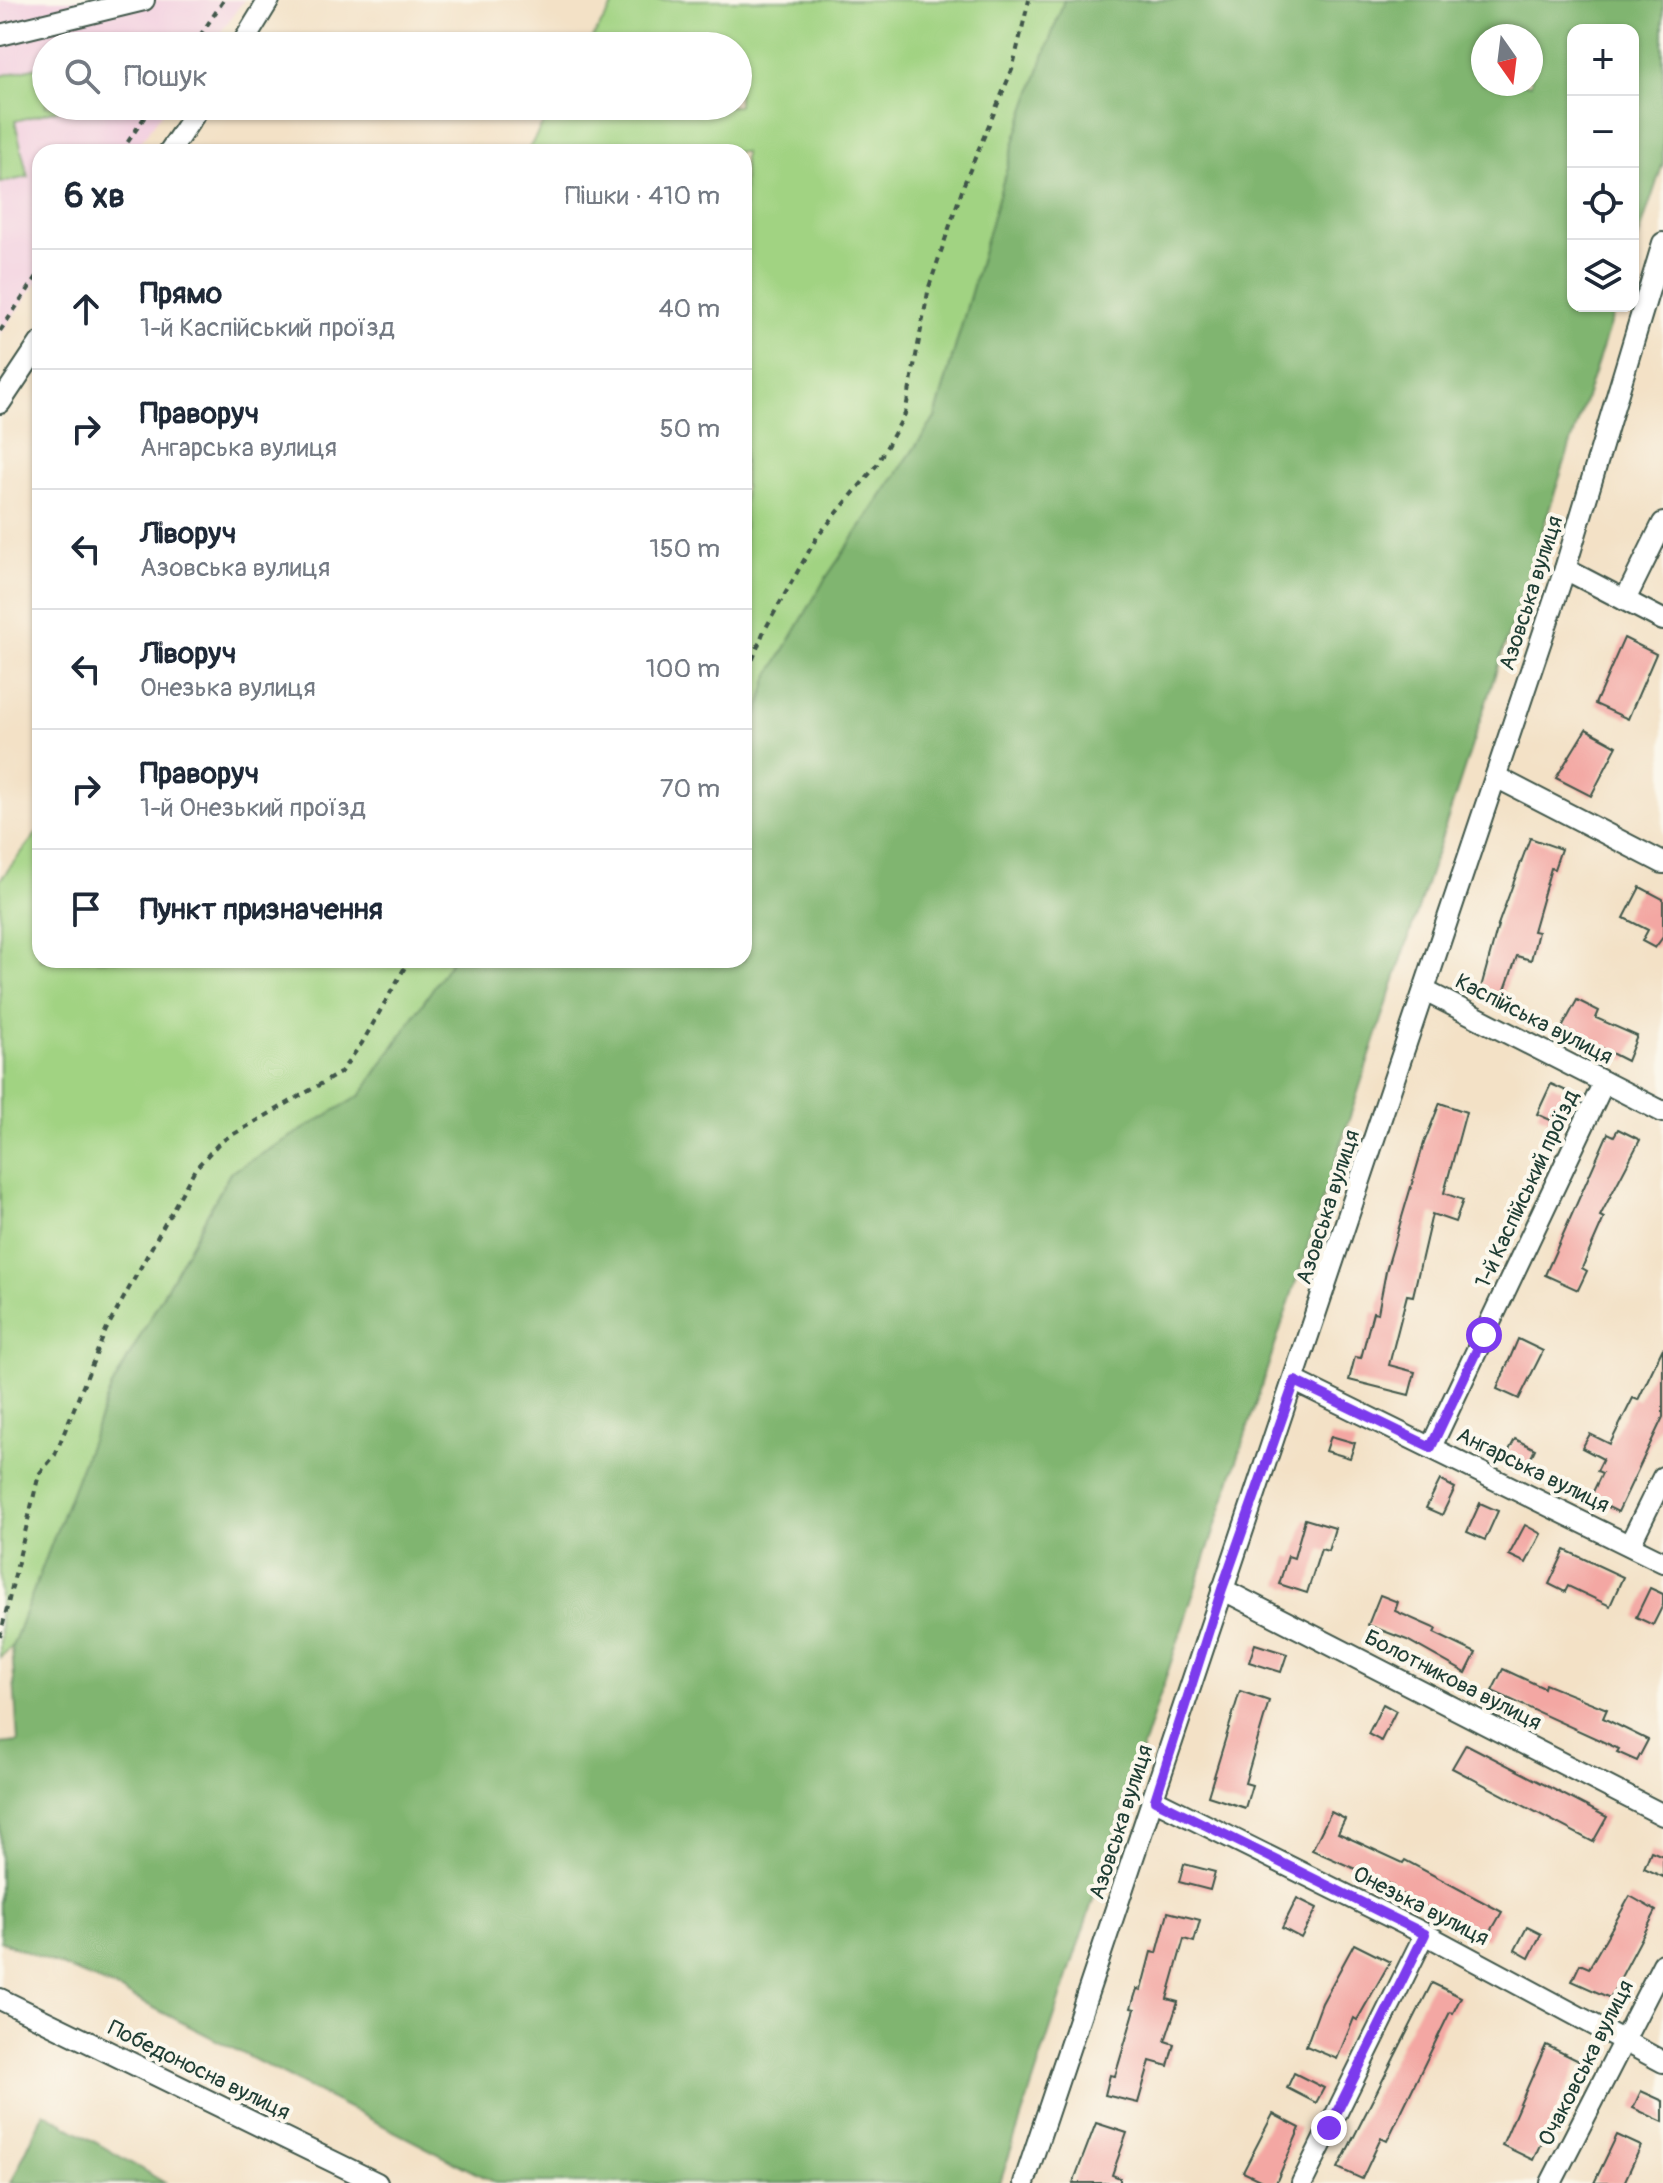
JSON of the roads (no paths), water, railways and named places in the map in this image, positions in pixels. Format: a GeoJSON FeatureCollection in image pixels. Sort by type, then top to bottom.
{"type":"FeatureCollection","features":[{"type":"Feature","properties":{"kind":"street"},"geometry":{"type":"LineString","coordinates":[[0,35],[144,0]]}},
{"type":"Feature","properties":{"kind":"street"},"geometry":{"type":"LineString","coordinates":[[250,32],[269,0]]}},
{"type":"Feature","properties":{"kind":"street"},"geometry":{"type":"LineString","coordinates":[[174,144],[191,120]]}},
{"type":"Feature","properties":{"kind":"street","name":"Азовська вулиця"},"geometry":{"type":"LineString","coordinates":[[1024,2183],[1155,1800],[1222,1589],[1295,1381],[1565,569],[1663,243]]}},
{"type":"Feature","properties":{"kind":"street"},"geometry":{"type":"LineString","coordinates":[[0,403],[32,355]]}},
{"type":"Feature","properties":{"kind":"street"},"geometry":{"type":"LineString","coordinates":[[1625,600],[1663,523]]}},
{"type":"Feature","properties":{"kind":"street"},"geometry":{"type":"LineString","coordinates":[[1565,569],[1663,620]]}},
{"type":"Feature","properties":{"kind":"street"},"geometry":{"type":"LineString","coordinates":[[1496,777],[1663,863]]}},
{"type":"Feature","properties":{"kind":"street","name":"Каспійська вулиця"},"geometry":{"type":"LineString","coordinates":[[1425,991],[1663,1112]]}},
{"type":"Feature","properties":{"kind":"street","name":"1-й Каспійський проїзд"},"geometry":{"type":"LineString","coordinates":[[1431,1447],[1604,1082]]}},
{"type":"Feature","properties":{"kind":"street","name":"Ангарська вулиця"},"geometry":{"type":"LineString","coordinates":[[1295,1381],[1663,1562]]}},
{"type":"Feature","properties":{"kind":"street"},"geometry":{"type":"LineString","coordinates":[[1630,1544],[1663,1477]]}},
{"type":"Feature","properties":{"kind":"street","name":"Болотникова вулиця"},"geometry":{"type":"LineString","coordinates":[[1222,1589],[1663,1815]]}},
{"type":"Feature","properties":{"kind":"street","name":"Онезька вулиця"},"geometry":{"type":"LineString","coordinates":[[1155,1800],[1425,1934],[1663,2062]]}},
{"type":"Feature","properties":{"kind":"street"},"geometry":{"type":"LineString","coordinates":[[1302,2183],[1425,1934]]}},
{"type":"Feature","properties":{"kind":"street","name":"Очаковська вулиця"},"geometry":{"type":"LineString","coordinates":[[1551,2183],[1663,1964]]}},
{"type":"Feature","properties":{"kind":"street","name":"Победоносна вулиця"},"geometry":{"type":"LineString","coordinates":[[0,1999],[377,2183]]}}]}
